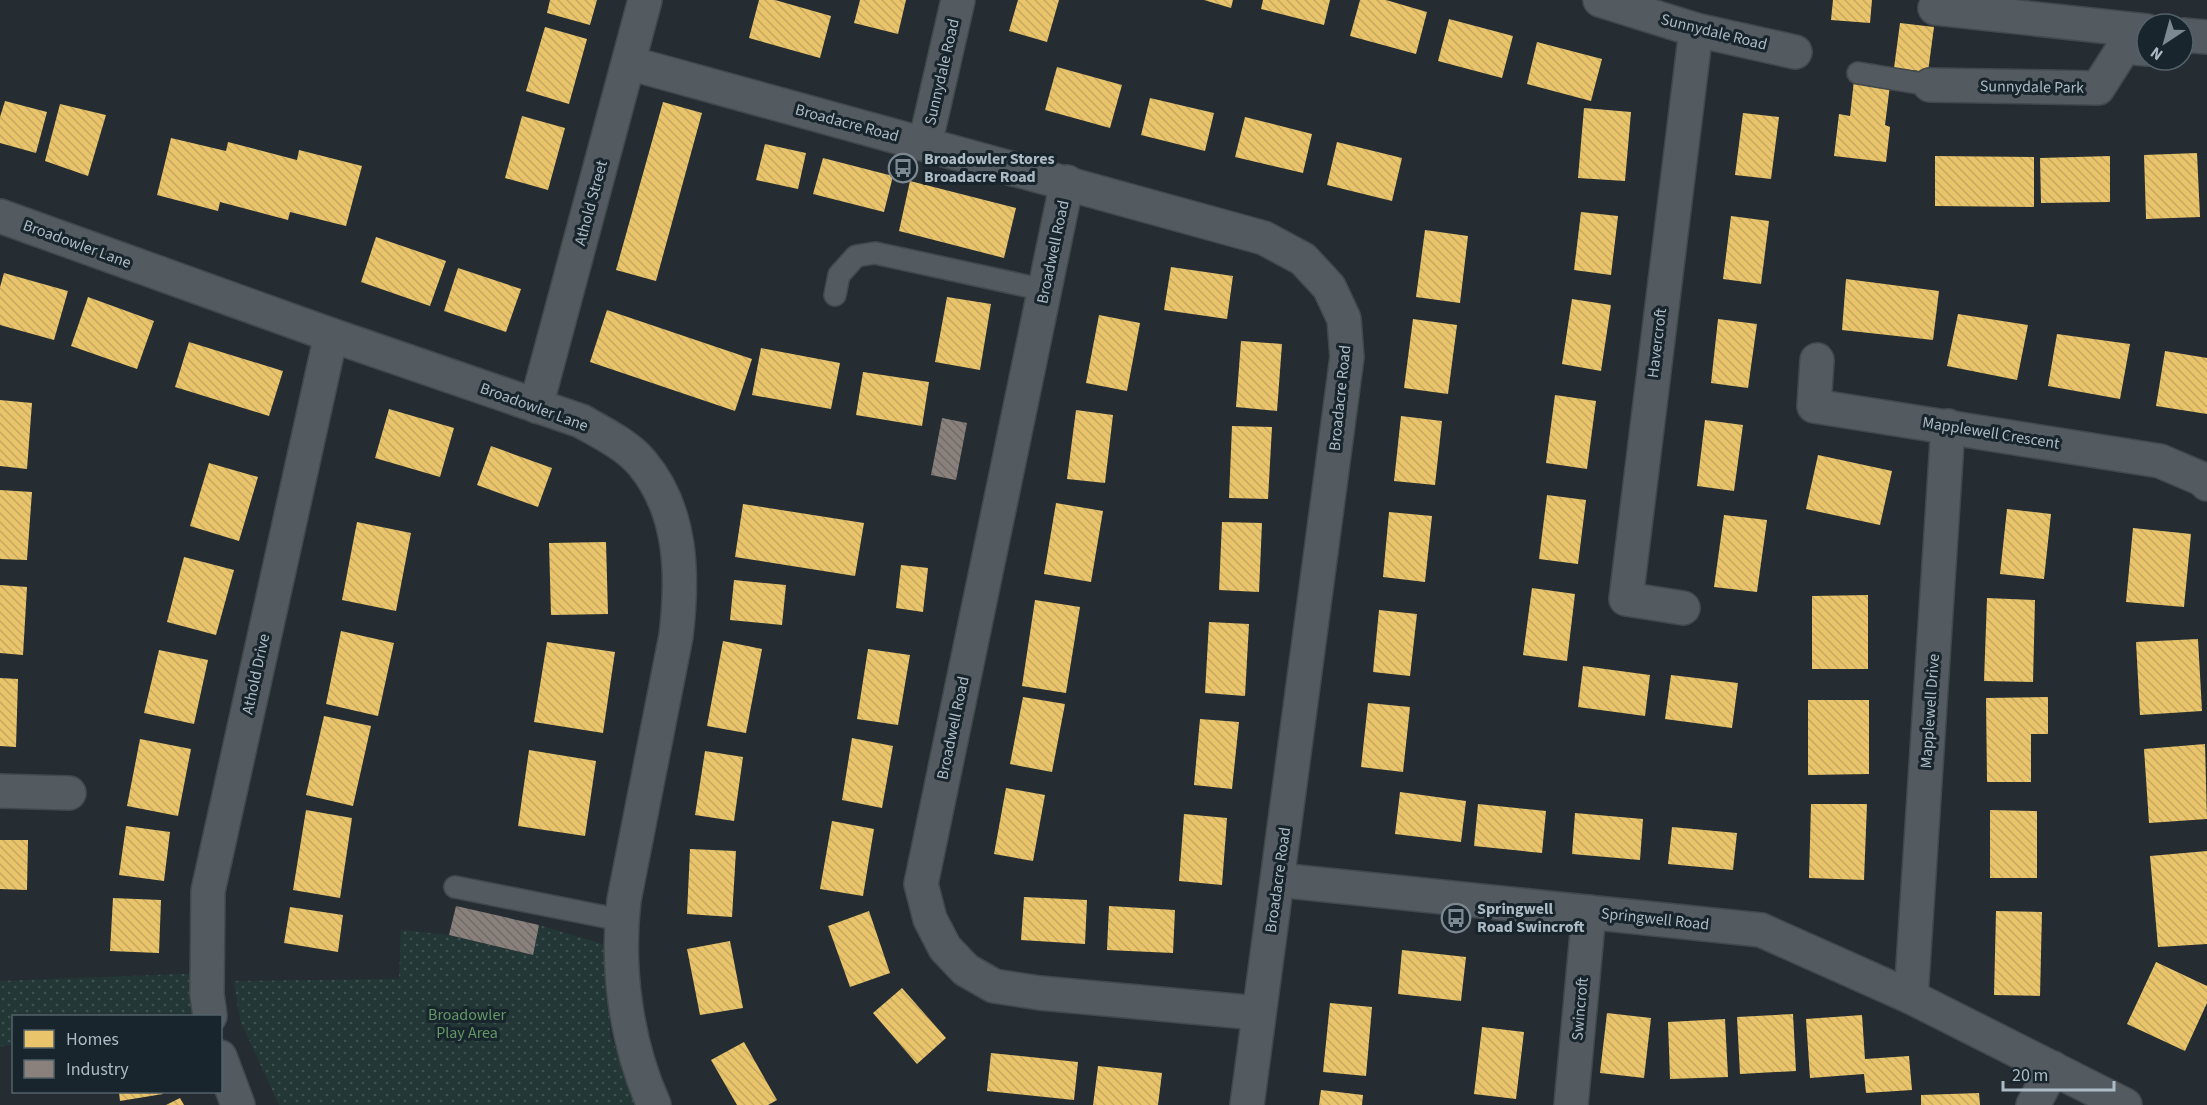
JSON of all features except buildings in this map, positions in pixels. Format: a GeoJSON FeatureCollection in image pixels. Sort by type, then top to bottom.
{"type":"FeatureCollection","features":[{"type":"Feature","properties":{"kind":"street","name":"Athold Street"},"geometry":{"type":"LineString","coordinates":[[537,406],[645,0]]}},
{"type":"Feature","properties":{"kind":"street","name":"Sunnydale Road"},"geometry":{"type":"LineString","coordinates":[[925,144],[958,0]]}},
{"type":"Feature","properties":{"kind":"street","name":"Sunnydale Road"},"geometry":{"type":"LineString","coordinates":[[1600,0],[1696,30],[1795,52]]}},
{"type":"Feature","properties":{"kind":"street"},"geometry":{"type":"LineString","coordinates":[[1935,8],[2135,30]]}},
{"type":"Feature","properties":{"kind":"street","name":"Havercroft"},"geometry":{"type":"LineString","coordinates":[[1683,608],[1626,599],[1696,30]]}},
{"type":"Feature","properties":{"kind":"street","name":"Sunnydale Park"},"geometry":{"type":"LineString","coordinates":[[1930,85],[2098,88],[2124,47],[2135,48]]}},
{"type":"Feature","properties":{"kind":"street","name":"Broadacre Road"},"geometry":{"type":"LineString","coordinates":[[629,63],[1264,238],[1303,259],[1329,287],[1344,319],[1347,357],[1247,1105]]}},
{"type":"Feature","properties":{"kind":"street","name":"Broadwell Road"},"geometry":{"type":"LineString","coordinates":[[1067,182],[921,884],[930,919],[945,948],[966,970],[994,986],[1040,993],[1258,1013]]}},
{"type":"Feature","properties":{"kind":"street","name":"Broadowler Lane"},"geometry":{"type":"LineString","coordinates":[[0,216],[331,335],[581,421],[613,440],[641,462],[661,493],[674,525],[681,595],[676,636],[621,920],[620,938],[622,981],[630,1027],[647,1090],[654,1105]]}},
{"type":"Feature","properties":{"kind":"street","name":"Athold Drive"},"geometry":{"type":"LineString","coordinates":[[210,1015],[207,994],[208,891],[331,335]]}},
{"type":"Feature","properties":{"kind":"street","name":"Mapplewell Crescent"},"geometry":{"type":"LineString","coordinates":[[1817,360],[1814,406],[2160,461],[2202,479],[2207,484]]}},
{"type":"Feature","properties":{"kind":"street","name":"Mapplewell Drive"},"geometry":{"type":"LineString","coordinates":[[1911,997],[1948,426]]}},
{"type":"Feature","properties":{"kind":"street"},"geometry":{"type":"LineString","coordinates":[[0,791],[69,793]]}},
{"type":"Feature","properties":{"kind":"street","name":"Springwell Road"},"geometry":{"type":"LineString","coordinates":[[1278,880],[1761,930],[1911,997]]}},
{"type":"Feature","properties":{"kind":"street","name":"Swincroft"},"geometry":{"type":"LineString","coordinates":[[1571,1105],[1590,912]]}},
{"type":"Feature","properties":{"kind":"street"},"geometry":{"type":"LineString","coordinates":[[1911,997],[2125,1105]]}},
{"type":"Feature","properties":{"kind":"street"},"geometry":{"type":"LineString","coordinates":[[222,1062],[238,1105]]}},
{"type":"Feature","properties":{"kind":"street"},"geometry":{"type":"LineString","coordinates":[[2033,1105],[2053,1068]]}},
{"type":"Feature","properties":{"kind":"lane"},"geometry":{"type":"LineString","coordinates":[[1858,73],[1930,85]]}},
{"type":"Feature","properties":{"kind":"lane"},"geometry":{"type":"LineString","coordinates":[[836,296],[839,275],[856,255],[875,253],[1045,290]]}},
{"type":"Feature","properties":{"kind":"lane"},"geometry":{"type":"LineString","coordinates":[[455,887],[621,920]]}},
{"type":"Feature","properties":{"kind":"green space","name":"Broadowler Play Area"},"geometry":{"type":"Polygon","coordinates":[[[539,925],[606,945],[610,1034],[637,1105],[279,1105],[240,1020],[234,981],[399,979],[401,930],[449,935],[532,955],[539,925]]]}},
{"type":"Feature","properties":{"kind":"green space"},"geometry":{"type":"Polygon","coordinates":[[[207,973],[210,1015],[12,1015],[12,1044],[0,1047],[0,981],[207,973]]]}},
{"type":"Feature","properties":{"kind":"place","name":"Broadowler Stores Broadacre Road"},"geometry":{"type":"Point","coordinates":[903,168]}},
{"type":"Feature","properties":{"kind":"place","name":"Springwell Road Swincroft"},"geometry":{"type":"Point","coordinates":[1456,918]}}]}
